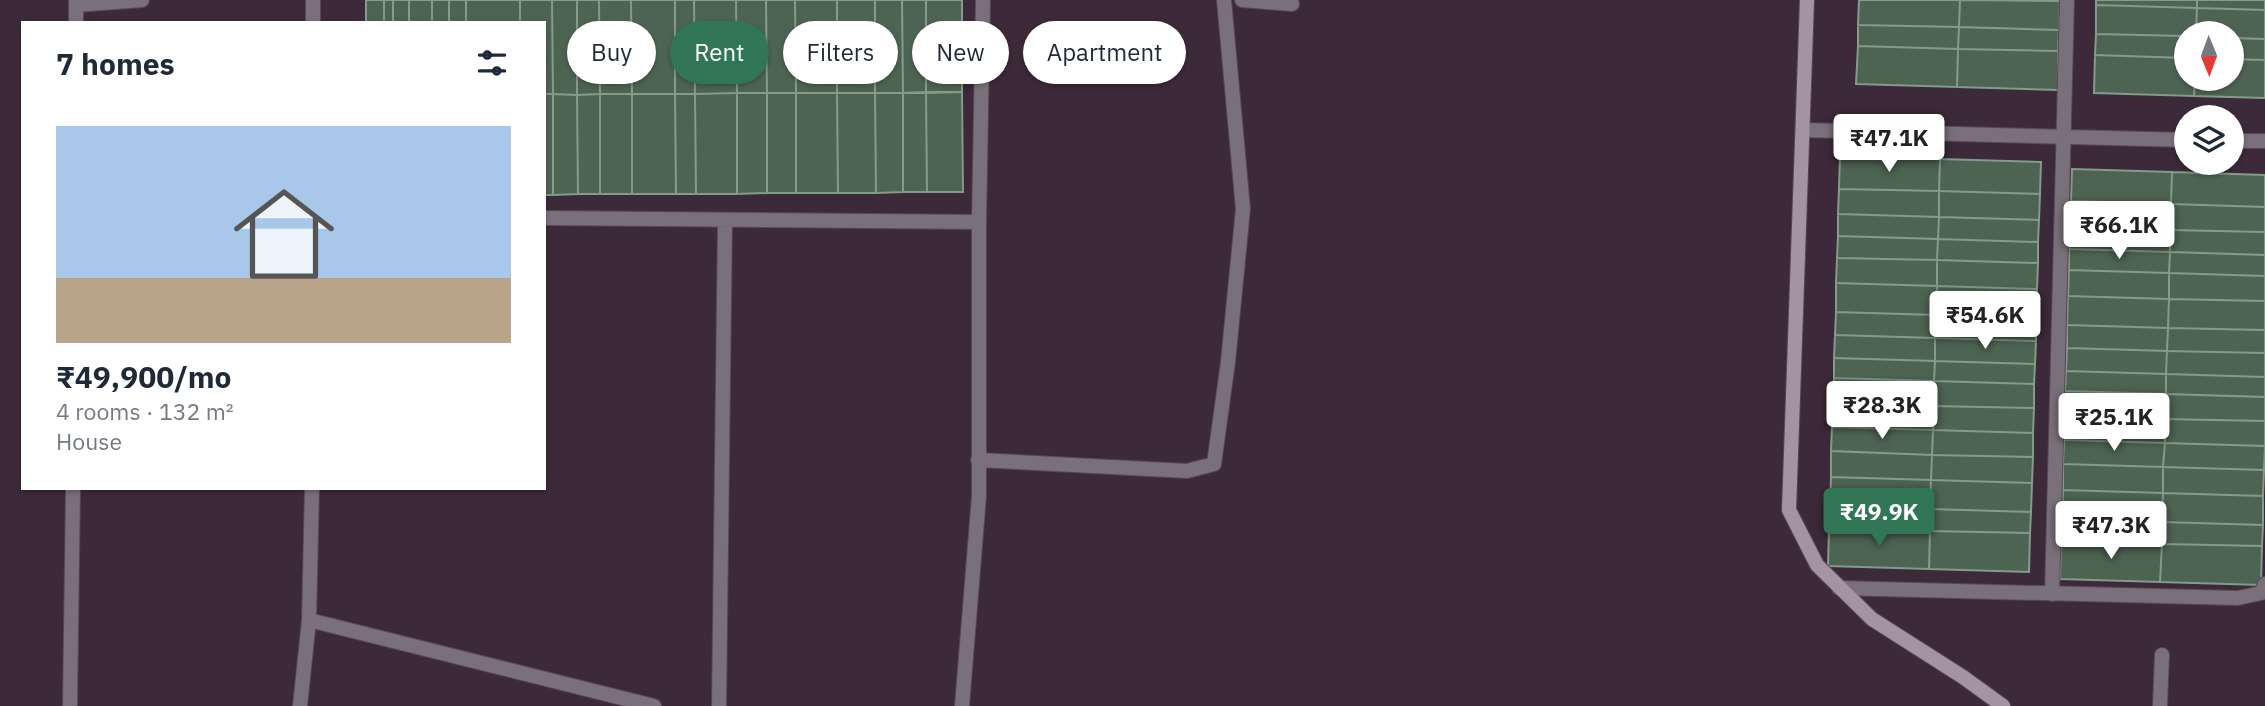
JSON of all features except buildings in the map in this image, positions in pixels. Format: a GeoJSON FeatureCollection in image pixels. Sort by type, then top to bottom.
{"type":"FeatureCollection","features":[{"type":"Feature","properties":{"kind":"street"},"geometry":{"type":"LineString","coordinates":[[76,21],[76,2],[142,0]]}},
{"type":"Feature","properties":{"kind":"street"},"geometry":{"type":"LineString","coordinates":[[313,0],[313,21]]}},
{"type":"Feature","properties":{"kind":"street"},"geometry":{"type":"LineString","coordinates":[[962,706],[979,496],[979,222],[983,0]]}},
{"type":"Feature","properties":{"kind":"street"},"geometry":{"type":"LineString","coordinates":[[978,460],[1187,471],[1214,464],[1228,362],[1243,209],[1224,0]]}},
{"type":"Feature","properties":{"kind":"street"},"geometry":{"type":"LineString","coordinates":[[1242,0],[1292,4]]}},
{"type":"Feature","properties":{"kind":"street"},"geometry":{"type":"LineString","coordinates":[[1807,0],[1789,510],[1817,565],[1872,619],[1964,677],[2003,706]]}},
{"type":"Feature","properties":{"kind":"street"},"geometry":{"type":"LineString","coordinates":[[2052,594],[2067,0]]}},
{"type":"Feature","properties":{"kind":"street"},"geometry":{"type":"LineString","coordinates":[[1803,130],[2174,140]]}},
{"type":"Feature","properties":{"kind":"street"},"geometry":{"type":"LineString","coordinates":[[2244,141],[2265,141]]}},
{"type":"Feature","properties":{"kind":"street"},"geometry":{"type":"LineString","coordinates":[[546,218],[979,222]]}},
{"type":"Feature","properties":{"kind":"street"},"geometry":{"type":"LineString","coordinates":[[719,706],[724,219]]}},
{"type":"Feature","properties":{"kind":"street"},"geometry":{"type":"LineString","coordinates":[[70,706],[73,490]]}},
{"type":"Feature","properties":{"kind":"street"},"geometry":{"type":"LineString","coordinates":[[300,706],[309,620],[312,490]]}},
{"type":"Feature","properties":{"kind":"street"},"geometry":{"type":"LineString","coordinates":[[1839,587],[2238,598],[2261,593],[2265,584]]}},
{"type":"Feature","properties":{"kind":"street"},"geometry":{"type":"LineString","coordinates":[[309,620],[654,706]]}},
{"type":"Feature","properties":{"kind":"street"},"geometry":{"type":"LineString","coordinates":[[2160,706],[2162,655]]}}]}
